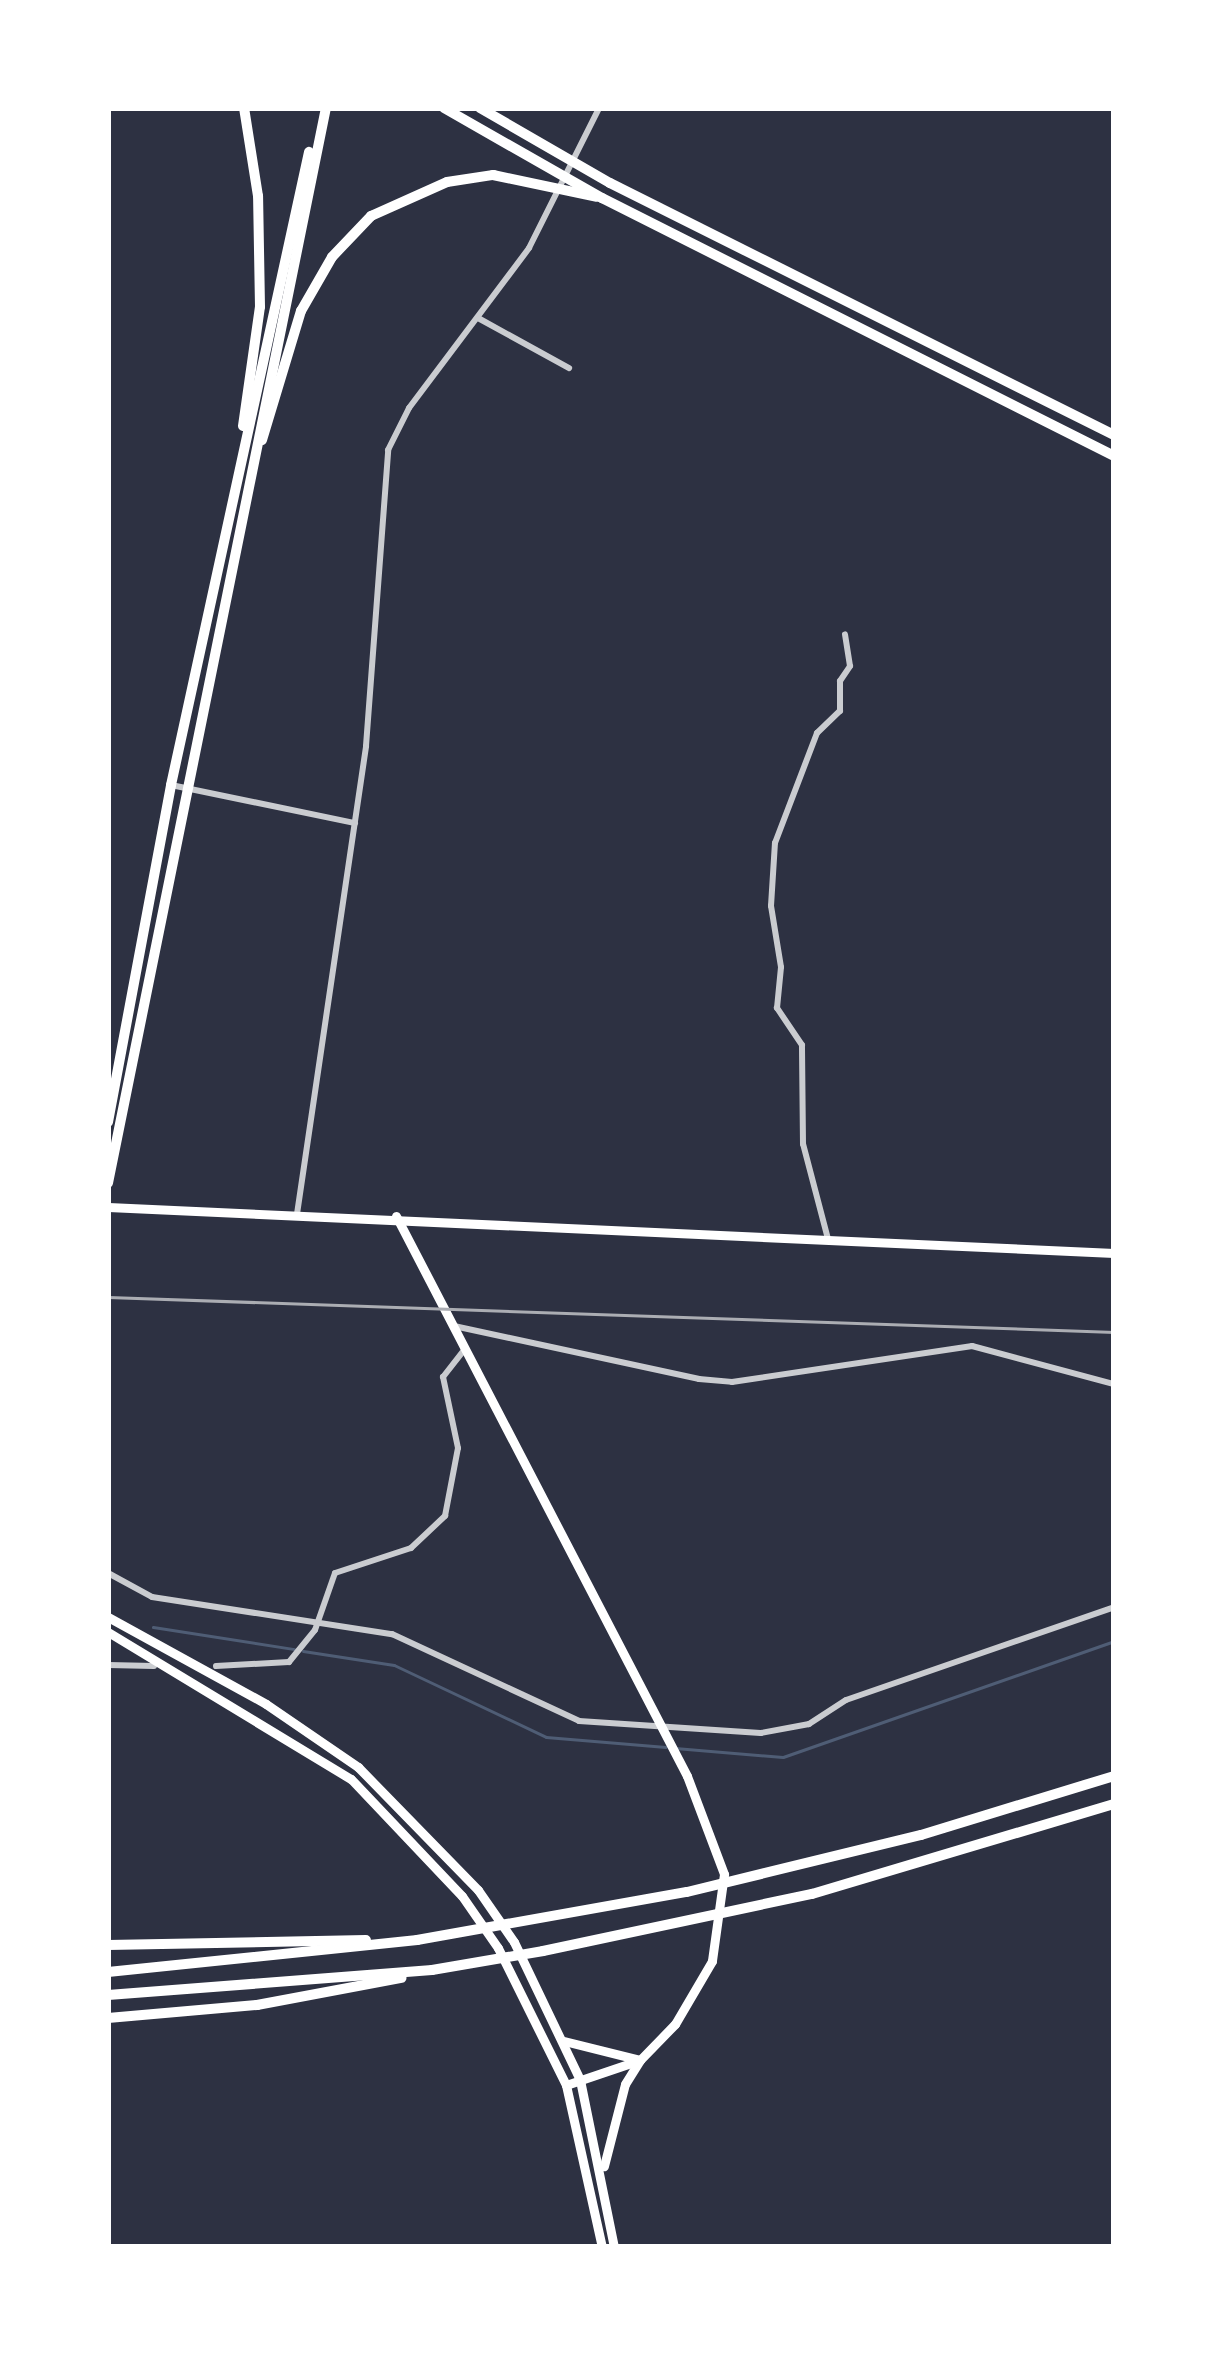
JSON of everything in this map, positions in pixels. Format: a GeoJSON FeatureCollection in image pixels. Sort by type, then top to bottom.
{"type":"FeatureCollection","features":[{"type":"Feature","properties":{"kind":"highway"},"geometry":{"type":"LineString","coordinates":[[108,1183],[236,512],[260,308],[258,196],[244,108]]}},
{"type":"Feature","properties":{"kind":"highway"},"geometry":{"type":"LineString","coordinates":[[108,1122],[171,784],[236,512],[322,108]]}},
{"type":"Feature","properties":{"kind":"highway"},"geometry":{"type":"LineString","coordinates":[[444,108],[555,172],[574,189]]}},
{"type":"Feature","properties":{"kind":"highway"},"geometry":{"type":"LineString","coordinates":[[481,108],[585,169],[1114,435]]}},
{"type":"Feature","properties":{"kind":"highway"},"geometry":{"type":"LineString","coordinates":[[236,512],[302,311],[358,229],[406,196],[447,182],[493,175],[602,198],[1114,456]]}},
{"type":"Feature","properties":{"kind":"highway"},"geometry":{"type":"LineString","coordinates":[[108,1972],[417,1940],[687,1892],[812,1865],[1114,1776]]}},
{"type":"Feature","properties":{"kind":"highway"},"geometry":{"type":"LineString","coordinates":[[108,2018],[257,2005],[687,1923],[812,1894],[1114,1804]]}},
{"type":"Feature","properties":{"kind":"highway"},"geometry":{"type":"LineString","coordinates":[[108,1945],[417,1940]]}},
{"type":"Feature","properties":{"kind":"highway"},"geometry":{"type":"LineString","coordinates":[[108,1996],[432,1970]]}},
{"type":"Feature","properties":{"kind":"main road"},"geometry":{"type":"LineString","coordinates":[[108,1207],[396,1216],[1114,1253]]}},
{"type":"Feature","properties":{"kind":"main road"},"geometry":{"type":"LineString","coordinates":[[396,1216],[687,1776],[724,1874],[722,1932],[697,1993],[625,2084],[603,2171]]}},
{"type":"Feature","properties":{"kind":"main road"},"geometry":{"type":"LineString","coordinates":[[108,1617],[266,1704],[358,1767],[478,1890],[564,2041],[580,2080],[603,2171],[614,2247]]}},
{"type":"Feature","properties":{"kind":"main road"},"geometry":{"type":"LineString","coordinates":[[108,1632],[351,1779],[462,1896],[498,1948],[566,2085],[602,2247]]}},
{"type":"Feature","properties":{"kind":"main road"},"geometry":{"type":"LineString","coordinates":[[564,2041],[640,2060]]}},
{"type":"Feature","properties":{"kind":"main road"},"geometry":{"type":"LineString","coordinates":[[566,2085],[640,2060]]}},
{"type":"Feature","properties":{"kind":"street"},"geometry":{"type":"LineString","coordinates":[[297,1214],[355,823],[388,450],[409,408],[529,248],[598,108]]}},
{"type":"Feature","properties":{"kind":"street"},"geometry":{"type":"LineString","coordinates":[[478,318],[568,368]]}},
{"type":"Feature","properties":{"kind":"street"},"geometry":{"type":"LineString","coordinates":[[828,1239],[803,1144],[802,1045],[777,1008],[781,968],[771,906],[775,843],[817,733],[839,711],[840,681],[850,666],[845,634]]}},
{"type":"Feature","properties":{"kind":"street"},"geometry":{"type":"LineString","coordinates":[[171,784],[355,823]]}},
{"type":"Feature","properties":{"kind":"street"},"geometry":{"type":"LineString","coordinates":[[453,1326],[716,1380],[972,1346],[1114,1384]]}},
{"type":"Feature","properties":{"kind":"street"},"geometry":{"type":"LineString","coordinates":[[216,1666],[289,1661],[315,1630],[335,1573],[411,1548],[445,1516],[458,1448],[443,1377],[465,1349]]}},
{"type":"Feature","properties":{"kind":"street"},"geometry":{"type":"LineString","coordinates":[[108,1573],[152,1597],[299,1622],[317,1618],[392,1634],[579,1721],[761,1733],[809,1724],[846,1700],[1114,1607]]}},
{"type":"Feature","properties":{"kind":"street"},"geometry":{"type":"LineString","coordinates":[[108,1665],[154,1666]]}},
{"type":"Feature","properties":{"kind":"waterway"},"geometry":{"type":"LineString","coordinates":[[153,1627],[294,1649]]}},
{"type":"Feature","properties":{"kind":"waterway"},"geometry":{"type":"LineString","coordinates":[[675,1748],[783,1757],[1114,1641]]}},
{"type":"Feature","properties":{"kind":"waterway"},"geometry":{"type":"LineString","coordinates":[[303,1651],[394,1665],[546,1737],[666,1747]]}},
{"type":"Feature","properties":{"kind":"railway"},"geometry":{"type":"LineString","coordinates":[[108,1297],[1114,1332]]}}]}
